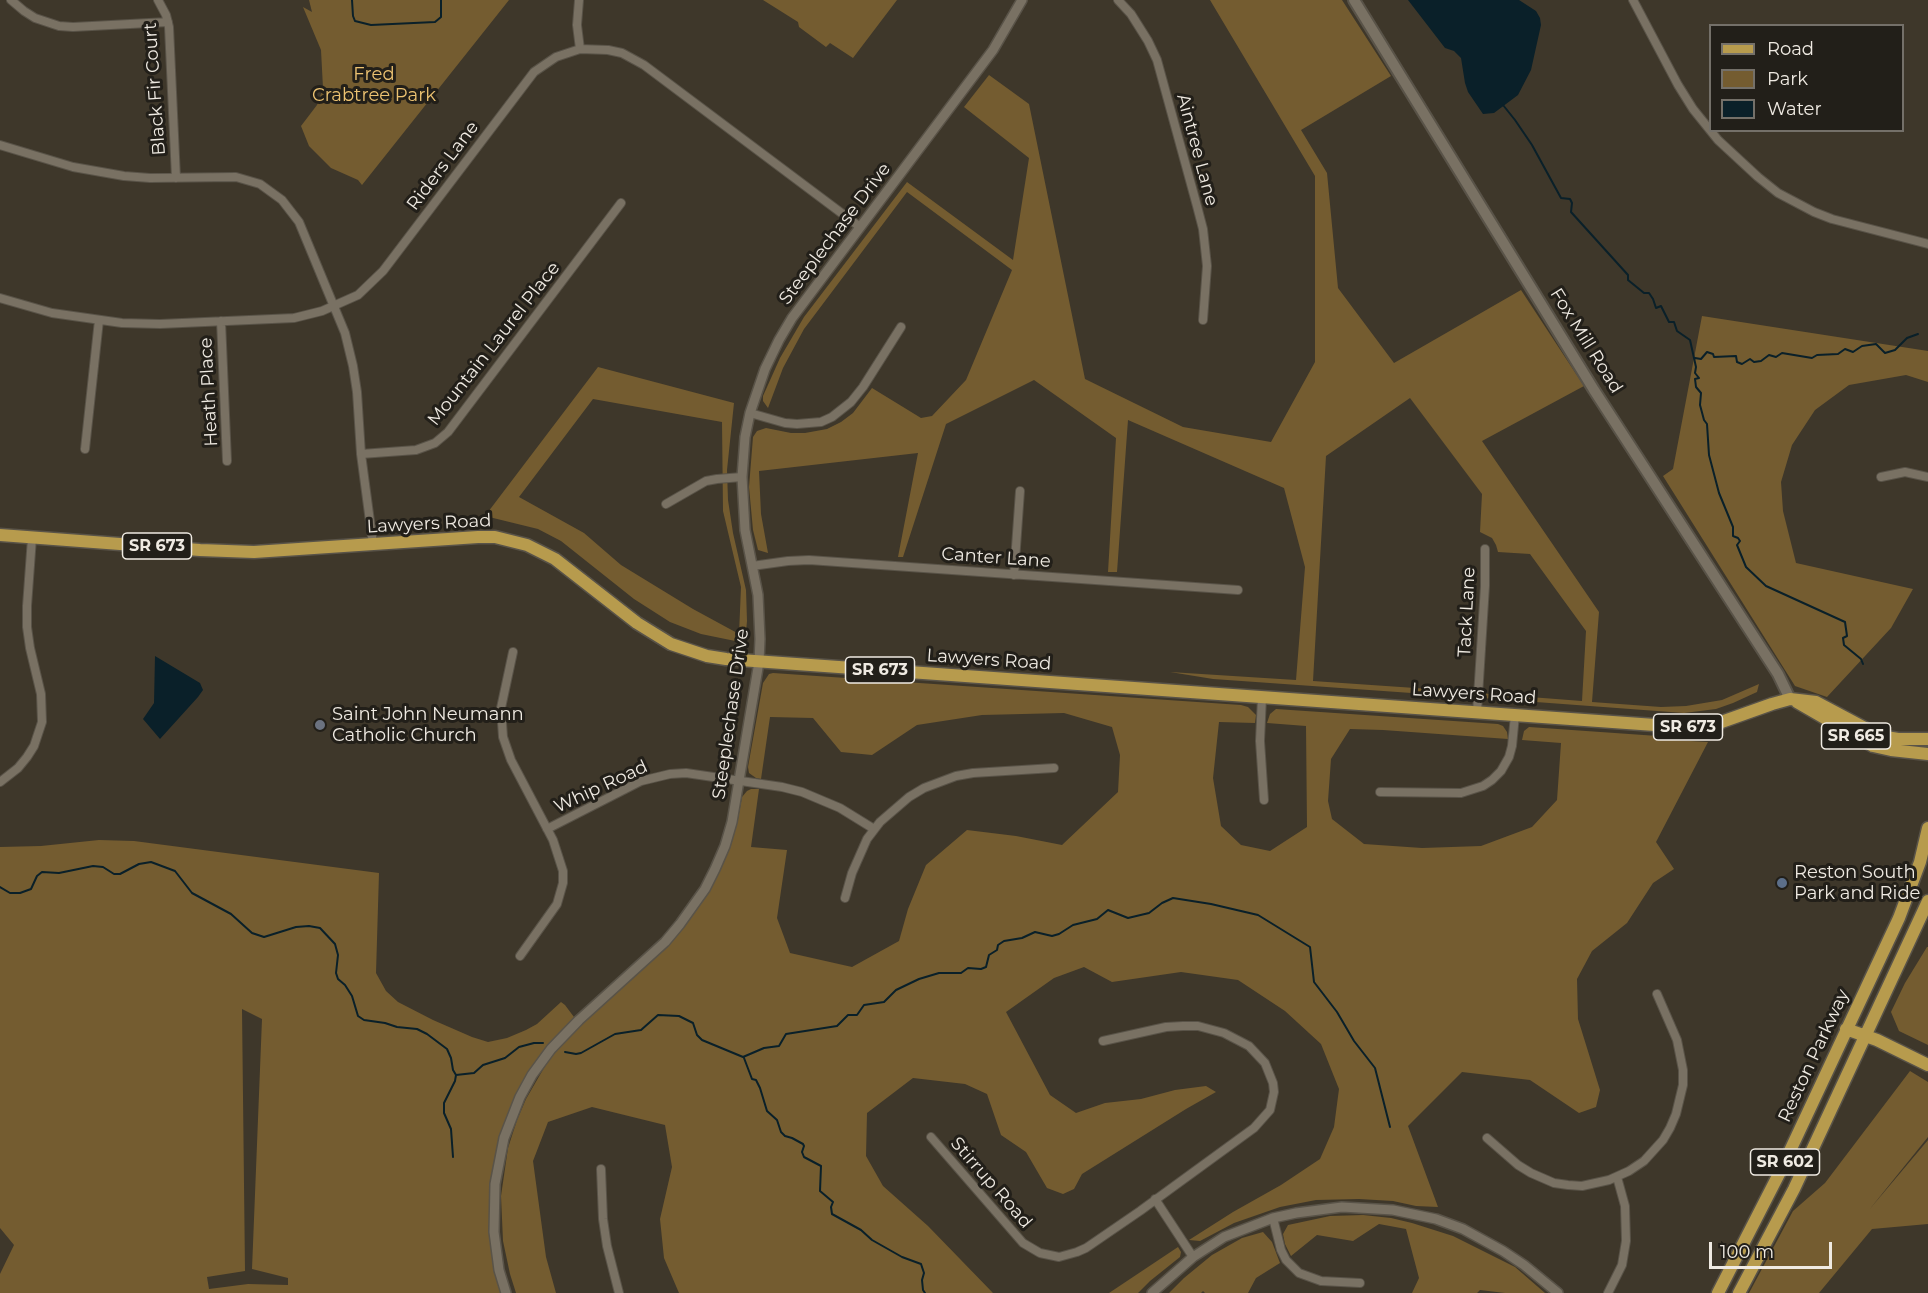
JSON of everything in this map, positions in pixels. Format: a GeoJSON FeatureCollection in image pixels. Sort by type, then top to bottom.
{"type":"FeatureCollection","features":[{"type":"Feature","properties":{"kind":"main road","name":"Fox Mill Road"},"geometry":{"type":"LineString","coordinates":[[1354,0],[1594,390],[1778,674],[1790,699]]}},
{"type":"Feature","properties":{"kind":"main road","name":"Lawyers Road"},"geometry":{"type":"LineString","coordinates":[[0,535],[220,551],[282,550],[478,537],[503,539],[527,545],[555,559],[638,623],[671,644],[707,656],[759,662],[1697,727],[1727,721],[1790,699],[1816,702],[1880,736],[1928,740]]}},
{"type":"Feature","properties":{"kind":"main road","name":"SR 665"},"geometry":{"type":"LineString","coordinates":[[1790,699],[1873,746],[1928,754]]}},
{"type":"Feature","properties":{"kind":"main road","name":"Reston Parkway"},"geometry":{"type":"LineString","coordinates":[[1718,1293],[1781,1170],[1912,889],[1928,828]]}},
{"type":"Feature","properties":{"kind":"main road","name":"Reston Parkway"},"geometry":{"type":"LineString","coordinates":[[1739,1293],[1794,1189],[1928,901]]}},
{"type":"Feature","properties":{"kind":"main road"},"geometry":{"type":"LineString","coordinates":[[1846,1029],[1928,1065]]}},
{"type":"Feature","properties":{"kind":"street"},"geometry":{"type":"LineString","coordinates":[[10,0],[35,18],[59,26],[168,22]]}},
{"type":"Feature","properties":{"kind":"street","name":"Black Fir Court"},"geometry":{"type":"LineString","coordinates":[[158,0],[168,22],[176,178]]}},
{"type":"Feature","properties":{"kind":"street"},"geometry":{"type":"LineString","coordinates":[[579,0],[577,25],[580,49]]}},
{"type":"Feature","properties":{"kind":"street","name":"Steeplechase Drive"},"geometry":{"type":"LineString","coordinates":[[506,1293],[499,1270],[494,1232],[495,1184],[504,1138],[520,1096],[551,1049],[579,1020],[664,942],[693,907],[705,889],[725,846],[740,782],[759,662],[760,615],[745,530],[742,477],[745,437],[750,413],[765,369],[792,318],[993,50],[1022,0]]}},
{"type":"Feature","properties":{"kind":"street","name":"Aintree Lane"},"geometry":{"type":"LineString","coordinates":[[1118,0],[1131,14],[1155,54],[1197,206],[1203,229],[1207,266],[1203,320]]}},
{"type":"Feature","properties":{"kind":"street"},"geometry":{"type":"LineString","coordinates":[[1634,0],[1678,85],[1709,129]]}},
{"type":"Feature","properties":{"kind":"street","name":"Riders Lane"},"geometry":{"type":"LineString","coordinates":[[0,298],[52,313],[99,320],[160,324],[294,318],[317,313],[334,306],[358,295],[383,271],[534,72],[556,57],[580,49],[609,50],[639,62],[860,227]]}},
{"type":"Feature","properties":{"kind":"street"},"geometry":{"type":"LineString","coordinates":[[1712,132],[1778,193],[1814,212],[1832,219],[1928,244]]}},
{"type":"Feature","properties":{"kind":"street"},"geometry":{"type":"LineString","coordinates":[[0,145],[73,167],[124,177],[236,177],[249,180],[272,191],[282,200],[299,222],[345,333],[357,392],[361,454],[373,544]]}},
{"type":"Feature","properties":{"kind":"street","name":"Mountain Laurel Place"},"geometry":{"type":"LineString","coordinates":[[361,454],[416,450],[435,443],[448,432],[621,203]]}},
{"type":"Feature","properties":{"kind":"street"},"geometry":{"type":"LineString","coordinates":[[85,449],[99,320]]}},
{"type":"Feature","properties":{"kind":"street","name":"Heath Place"},"geometry":{"type":"LineString","coordinates":[[220,321],[227,461]]}},
{"type":"Feature","properties":{"kind":"street"},"geometry":{"type":"LineString","coordinates":[[750,413],[797,424],[821,422],[832,417],[851,402],[863,387],[901,327]]}},
{"type":"Feature","properties":{"kind":"street"},"geometry":{"type":"LineString","coordinates":[[1881,477],[1905,472],[1928,477]]}},
{"type":"Feature","properties":{"kind":"street"},"geometry":{"type":"LineString","coordinates":[[666,504],[706,481],[742,477]]}},
{"type":"Feature","properties":{"kind":"street"},"geometry":{"type":"LineString","coordinates":[[1014,574],[1020,491]]}},
{"type":"Feature","properties":{"kind":"street"},"geometry":{"type":"LineString","coordinates":[[0,782],[18,768],[27,757],[34,746],[42,722],[41,694],[27,627],[32,538]]}},
{"type":"Feature","properties":{"kind":"street","name":"Tack Lane"},"geometry":{"type":"LineString","coordinates":[[1477,712],[1485,589],[1485,549]]}},
{"type":"Feature","properties":{"kind":"street","name":"Canter Lane"},"geometry":{"type":"LineString","coordinates":[[752,566],[809,560],[1238,591]]}},
{"type":"Feature","properties":{"kind":"street"},"geometry":{"type":"LineString","coordinates":[[513,652],[501,708],[503,737],[511,760],[547,829],[562,864],[563,883],[561,894],[551,914],[520,956]]}},
{"type":"Feature","properties":{"kind":"street"},"geometry":{"type":"LineString","coordinates":[[1262,697],[1260,741],[1264,800]]}},
{"type":"Feature","properties":{"kind":"street"},"geometry":{"type":"LineString","coordinates":[[1380,792],[1461,793],[1483,786],[1501,771],[1509,758],[1515,715]]}},
{"type":"Feature","properties":{"kind":"street"},"geometry":{"type":"LineString","coordinates":[[845,898],[861,851],[874,829],[902,802],[924,788],[973,773],[1054,768]]}},
{"type":"Feature","properties":{"kind":"street","name":"Whip Road"},"geometry":{"type":"LineString","coordinates":[[547,829],[641,781],[655,776],[686,773],[802,792],[840,808],[874,829]]}},
{"type":"Feature","properties":{"kind":"street"},"geometry":{"type":"LineString","coordinates":[[1487,1138],[1531,1173],[1554,1183],[1582,1186],[1596,1184],[1617,1178],[1644,1161],[1663,1140],[1673,1121],[1683,1085],[1681,1055],[1677,1040],[1657,994]]}},
{"type":"Feature","properties":{"kind":"street","name":"Stirrup Road"},"geometry":{"type":"LineString","coordinates":[[931,1137],[1023,1243],[1040,1253],[1059,1257],[1077,1252],[1155,1199],[1254,1128],[1270,1110],[1274,1092],[1270,1072],[1259,1054],[1224,1033],[1198,1026],[1166,1027],[1103,1041]]}},
{"type":"Feature","properties":{"kind":"street"},"geometry":{"type":"LineString","coordinates":[[601,1169],[604,1228],[619,1293]]}},
{"type":"Feature","properties":{"kind":"street"},"geometry":{"type":"LineString","coordinates":[[1608,1293],[1622,1265],[1626,1241],[1625,1206],[1617,1178]]}},
{"type":"Feature","properties":{"kind":"street"},"geometry":{"type":"LineString","coordinates":[[1155,1199],[1193,1257]]}},
{"type":"Feature","properties":{"kind":"street"},"geometry":{"type":"LineString","coordinates":[[1152,1293],[1193,1257],[1224,1237],[1273,1218],[1342,1207],[1393,1210],[1463,1229],[1503,1251],[1531,1270],[1558,1293]]}},
{"type":"Feature","properties":{"kind":"street"},"geometry":{"type":"LineString","coordinates":[[1273,1218],[1281,1250],[1286,1260],[1299,1273],[1321,1281],[1360,1283]]}},
{"type":"Feature","properties":{"kind":"green space","name":"Fred Crabtree Park"},"geometry":{"type":"Polygon","coordinates":[[[309,0],[509,0],[362,185],[358,180],[331,168],[309,146],[301,126],[317,105],[323,88],[321,50],[303,7],[312,12],[309,0]]]}},
{"type":"Feature","properties":{"kind":"green space"},"geometry":{"type":"Polygon","coordinates":[[[763,0],[897,0],[853,58],[830,43],[826,47],[799,27],[798,22],[763,0]]]}},
{"type":"Feature","properties":{"kind":"green space"},"geometry":{"type":"Polygon","coordinates":[[[1210,0],[1342,0],[1391,76],[1301,130],[1327,173],[1338,288],[1394,363],[1521,290],[1584,386],[1482,441],[1599,612],[1592,702],[1661,707],[1686,706],[1722,700],[1759,684],[1757,692],[1716,709],[1684,713],[1482,698],[1478,693],[1582,701],[1586,631],[1530,554],[1498,552],[1492,538],[1480,532],[1482,494],[1410,398],[1326,456],[1313,681],[1459,691],[1454,696],[1213,679],[1170,672],[1296,680],[1305,567],[1284,488],[1128,420],[1117,572],[1108,572],[1116,438],[1034,380],[946,424],[903,557],[898,557],[918,453],[759,471],[761,514],[768,553],[758,550],[753,530],[749,487],[753,437],[757,431],[766,428],[805,433],[827,429],[853,413],[872,388],[921,418],[932,416],[966,380],[1012,270],[907,192],[804,329],[783,368],[768,408],[763,401],[763,396],[780,358],[804,317],[907,182],[1013,260],[1029,158],[964,107],[989,75],[1029,104],[1085,379],[1183,427],[1271,442],[1315,362],[1315,176],[1210,0]]]}},
{"type":"Feature","properties":{"kind":"green space"},"geometry":{"type":"Polygon","coordinates":[[[1702,316],[1928,351],[1928,382],[1906,375],[1849,385],[1815,410],[1792,445],[1781,482],[1783,511],[1796,563],[1913,589],[1891,628],[1827,697],[1795,686],[1663,476],[1673,469],[1702,316]]]}},
{"type":"Feature","properties":{"kind":"green space"},"geometry":{"type":"Polygon","coordinates":[[[598,367],[734,403],[727,470],[728,500],[746,590],[745,643],[701,634],[670,622],[634,599],[561,541],[538,529],[485,516],[598,367]],[[593,399],[519,497],[584,533],[621,565],[739,634],[741,587],[723,511],[722,422],[593,399]]]}},
{"type":"Feature","properties":{"kind":"green space"},"geometry":{"type":"Polygon","coordinates":[[[769,674],[1248,707],[1256,715],[1255,723],[1219,722],[1213,778],[1221,826],[1241,845],[1270,851],[1307,827],[1306,726],[1267,723],[1270,714],[1276,709],[1498,724],[1503,726],[1507,732],[1508,739],[1350,729],[1331,759],[1328,801],[1332,819],[1364,844],[1422,848],[1481,846],[1532,827],[1557,800],[1561,743],[1522,740],[1524,731],[1529,727],[1672,737],[1673,740],[1708,742],[1656,842],[1674,869],[1653,883],[1627,923],[1592,951],[1577,979],[1578,1019],[1600,1090],[1596,1107],[1579,1113],[1530,1080],[1462,1072],[1408,1126],[1438,1207],[1359,1199],[1316,1200],[1280,1207],[1234,1223],[1200,1241],[1189,1240],[1320,1159],[1334,1127],[1339,1089],[1321,1044],[1285,1011],[1238,980],[1181,972],[1112,982],[1084,967],[1054,978],[1006,1012],[1050,1095],[1076,1113],[1105,1103],[1141,1099],[1175,1090],[1206,1086],[1216,1092],[1082,1174],[1074,1189],[1063,1194],[1047,1188],[1026,1152],[1001,1135],[987,1094],[965,1084],[913,1078],[867,1113],[866,1156],[883,1186],[928,1226],[993,1293],[679,1293],[664,1258],[660,1219],[672,1167],[665,1125],[592,1107],[548,1122],[533,1161],[546,1257],[556,1293],[516,1293],[503,1241],[501,1196],[508,1148],[526,1099],[548,1061],[562,1044],[659,954],[692,915],[726,854],[738,819],[742,797],[747,791],[759,789],[751,847],[787,850],[777,918],[790,953],[852,967],[899,941],[908,909],[926,865],[967,830],[1062,845],[1118,792],[1120,755],[1112,727],[1064,713],[982,715],[917,725],[872,755],[841,752],[813,718],[770,717],[761,779],[756,778],[749,773],[748,767],[763,683],[769,674]]]}},
{"type":"Feature","properties":{"kind":"green space"},"geometry":{"type":"Polygon","coordinates":[[[99,840],[134,841],[379,873],[376,973],[386,991],[398,1002],[433,1020],[488,1042],[507,1038],[526,1030],[537,1024],[561,1002],[565,1005],[574,1017],[511,1117],[493,1208],[506,1293],[0,1293],[0,1274],[14,1245],[0,1228],[0,847],[41,846],[99,840]],[[242,1009],[245,1271],[207,1277],[209,1289],[248,1284],[288,1285],[288,1278],[252,1269],[262,1019],[242,1009]]]}},
{"type":"Feature","properties":{"kind":"green space"},"geometry":{"type":"Polygon","coordinates":[[[1927,947],[1928,1045],[1899,1031],[1891,1012],[1905,983],[1927,947]]]}},
{"type":"Feature","properties":{"kind":"green space"},"geometry":{"type":"Polygon","coordinates":[[[1910,1071],[1928,1082],[1928,1137],[1869,1210],[1928,1140],[1928,1224],[1872,1229],[1819,1293],[1749,1293],[1793,1211],[1825,1183],[1910,1071]]]}},
{"type":"Feature","properties":{"kind":"green space"},"geometry":{"type":"Polygon","coordinates":[[[1363,1215],[1391,1218],[1453,1236],[1515,1267],[1545,1293],[1505,1293],[1480,1290],[1477,1293],[1412,1293],[1419,1278],[1406,1229],[1379,1224],[1353,1241],[1317,1235],[1291,1256],[1285,1244],[1283,1234],[1288,1225],[1330,1216],[1363,1215]]]}},
{"type":"Feature","properties":{"kind":"green space"},"geometry":{"type":"Polygon","coordinates":[[[1263,1232],[1272,1242],[1280,1263],[1256,1278],[1248,1293],[1205,1293],[1203,1291],[1201,1293],[1169,1293],[1212,1255],[1242,1238],[1263,1232]]]}},
{"type":"Feature","properties":{"kind":"green space"},"geometry":{"type":"Polygon","coordinates":[[[1178,1247],[1181,1252],[1180,1257],[1138,1293],[1109,1293],[1178,1247]]]}},
{"type":"Feature","properties":{"kind":"water"},"geometry":{"type":"Polygon","coordinates":[[[1408,0],[1519,0],[1536,11],[1541,25],[1531,70],[1518,95],[1494,113],[1483,114],[1468,92],[1461,58],[1454,51],[1445,48],[1408,0]]]}},
{"type":"Feature","properties":{"kind":"water"},"geometry":{"type":"Polygon","coordinates":[[[155,656],[200,683],[203,690],[160,739],[143,719],[154,703],[155,656]]]}},
{"type":"Feature","properties":{"kind":"waterway"},"geometry":{"type":"LineString","coordinates":[[352,0],[355,21],[371,25],[435,22],[441,17],[441,0]]}},
{"type":"Feature","properties":{"kind":"waterway"},"geometry":{"type":"LineString","coordinates":[[1503,105],[1532,145],[1561,198],[1570,199],[1571,212],[1628,275],[1628,280],[1644,293],[1649,293],[1656,308],[1661,306],[1669,322],[1674,322],[1677,331],[1690,340],[1696,367],[1695,373],[1699,378],[1695,379],[1696,387],[1701,393],[1700,405],[1707,424],[1709,455],[1719,493],[1733,527],[1733,536],[1740,541],[1737,545],[1746,567],[1766,586],[1845,622],[1847,636],[1843,638],[1844,645],[1861,659],[1863,664]]}},
{"type":"Feature","properties":{"kind":"waterway"},"geometry":{"type":"LineString","coordinates":[[1695,358],[1701,359],[1707,352],[1713,354],[1714,357],[1736,356],[1737,362],[1742,364],[1750,359],[1754,362],[1761,361],[1769,355],[1776,357],[1782,353],[1812,358],[1817,355],[1838,354],[1845,349],[1853,352],[1862,346],[1876,344],[1885,353],[1895,350],[1907,338],[1918,334]]}},
{"type":"Feature","properties":{"kind":"waterway"},"geometry":{"type":"LineString","coordinates":[[0,887],[10,893],[20,893],[31,889],[37,876],[42,872],[59,873],[93,866],[103,867],[114,874],[120,874],[139,864],[151,862],[175,871],[192,893],[231,914],[252,933],[264,937],[296,927],[320,928],[335,944],[338,955],[336,973],[352,996],[358,1016],[364,1020],[417,1029],[427,1034],[447,1049],[456,1075]]}},
{"type":"Feature","properties":{"kind":"waterway"},"geometry":{"type":"LineString","coordinates":[[565,1052],[581,1053],[615,1034],[641,1030],[658,1015],[679,1016],[693,1023],[697,1035],[702,1040],[743,1057],[764,1048],[779,1046],[786,1034],[837,1026],[848,1015],[857,1015],[864,1005],[884,1002],[896,990],[919,979],[939,973],[961,973],[968,968],[986,967],[989,955],[997,950],[998,945],[1004,941],[1022,938],[1035,932],[1052,936],[1059,934],[1073,925],[1097,919],[1108,910],[1128,918],[1149,913],[1173,898],[1258,915],[1310,947],[1314,982],[1375,1068],[1390,1127]]}},
{"type":"Feature","properties":{"kind":"waterway"},"geometry":{"type":"LineString","coordinates":[[456,1075],[474,1073],[483,1065],[505,1058],[519,1047],[543,1043]]}},
{"type":"Feature","properties":{"kind":"waterway"},"geometry":{"type":"LineString","coordinates":[[744,1058],[752,1079],[756,1080],[760,1088],[767,1111],[777,1120],[781,1132],[803,1144],[804,1157],[821,1166],[820,1191],[833,1202],[832,1214],[902,1257],[921,1264],[925,1293]]}},
{"type":"Feature","properties":{"kind":"waterway"},"geometry":{"type":"LineString","coordinates":[[453,1157],[451,1129],[444,1113],[444,1103],[456,1075]]}},
{"type":"Feature","properties":{"kind":"place","name":"Saint John Neumann Catholic Church"},"geometry":{"type":"Point","coordinates":[320,725]}},
{"type":"Feature","properties":{"kind":"place","name":"Reston South Park and Ride"},"geometry":{"type":"Point","coordinates":[1782,883]}}]}
